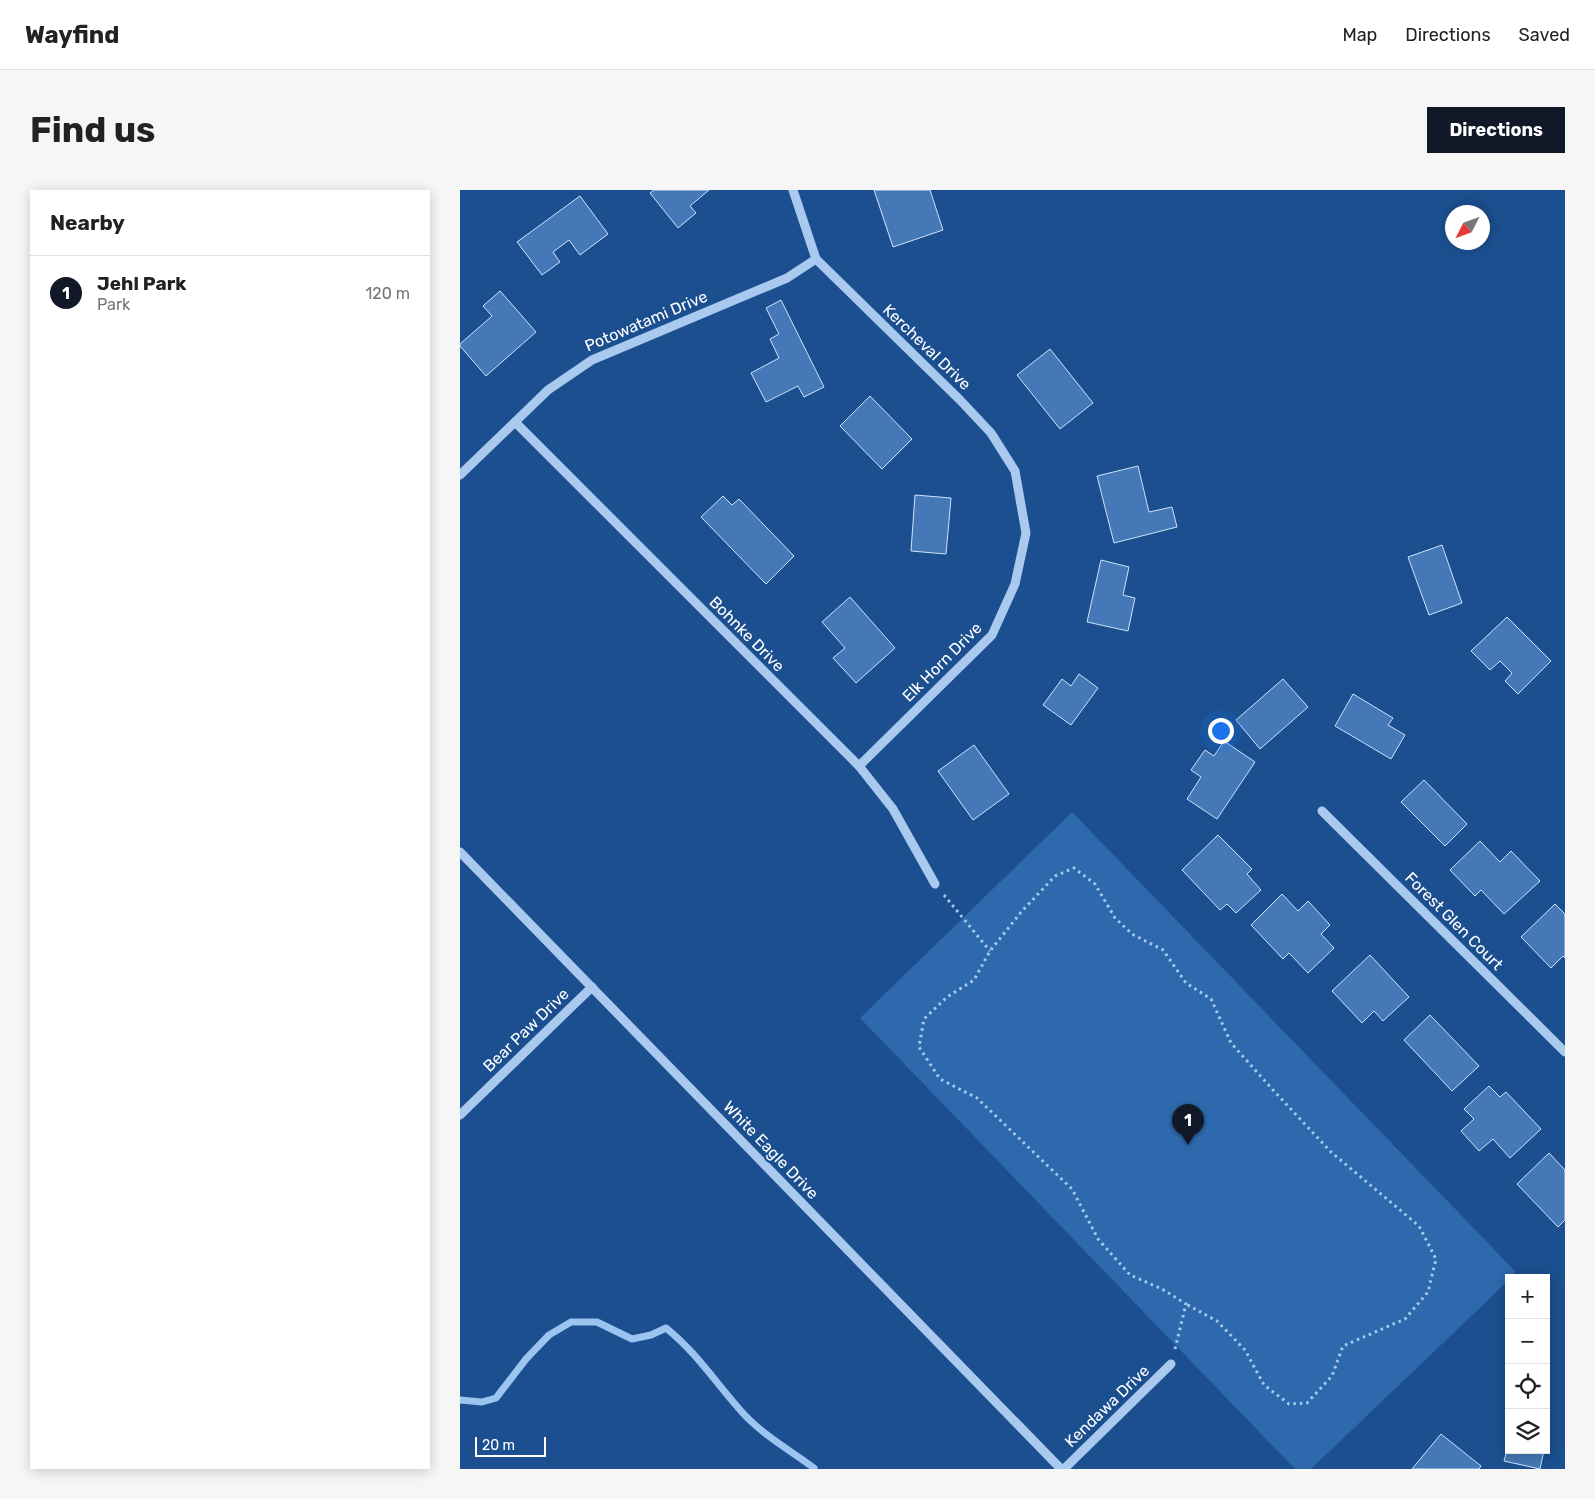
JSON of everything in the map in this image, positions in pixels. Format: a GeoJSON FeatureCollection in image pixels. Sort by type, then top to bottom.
{"type":"FeatureCollection","features":[{"type":"Feature","properties":{"kind":"street","name":"Kercheval Drive"},"geometry":{"type":"LineString","coordinates":[[793,190],[816,259],[960,400],[991,433],[1016,471],[1026,533]]}},
{"type":"Feature","properties":{"kind":"street","name":"Potowatami Drive"},"geometry":{"type":"LineString","coordinates":[[460,475],[548,390],[592,360],[787,278],[816,259]]}},
{"type":"Feature","properties":{"kind":"street","name":"Bohnke Drive"},"geometry":{"type":"LineString","coordinates":[[515,422],[858,766],[893,809],[935,884]]}},
{"type":"Feature","properties":{"kind":"street","name":"Elk Horn Drive"},"geometry":{"type":"LineString","coordinates":[[858,766],[992,635],[1016,584],[1026,533]]}},
{"type":"Feature","properties":{"kind":"street","name":"Forest Glen Court"},"geometry":{"type":"LineString","coordinates":[[1322,811],[1565,1052]]}},
{"type":"Feature","properties":{"kind":"street","name":"White Eagle Drive"},"geometry":{"type":"LineString","coordinates":[[460,852],[1062,1469]]}},
{"type":"Feature","properties":{"kind":"street","name":"Bear Paw Drive"},"geometry":{"type":"LineString","coordinates":[[460,1115],[592,987]]}},
{"type":"Feature","properties":{"kind":"street","name":"Kendawa Drive"},"geometry":{"type":"LineString","coordinates":[[1062,1469],[1171,1364]]}},
{"type":"Feature","properties":{"kind":"path"},"geometry":{"type":"LineString","coordinates":[[1074,868],[1095,884],[1115,918],[1132,934],[1163,950],[1186,983],[1210,999],[1231,1042],[1331,1152],[1420,1226],[1436,1259],[1428,1292],[1405,1318],[1343,1346],[1332,1376],[1307,1403],[1289,1404],[1264,1385],[1240,1344],[1217,1321],[1186,1304],[1162,1289],[1130,1275],[1098,1239],[1072,1189],[977,1098],[940,1079],[919,1047],[924,1018],[948,997],[974,980],[990,951],[1022,911],[1055,876],[1074,868]]}},
{"type":"Feature","properties":{"kind":"path"},"geometry":{"type":"LineString","coordinates":[[935,884],[990,951]]}},
{"type":"Feature","properties":{"kind":"path"},"geometry":{"type":"LineString","coordinates":[[1171,1364],[1186,1304]]}},
{"type":"Feature","properties":{"kind":"shaded area"},"geometry":{"type":"Polygon","coordinates":[[[1072,812],[1516,1272],[1514,1274],[1505,1274],[1505,1284],[1311,1469],[1295,1469],[860,1018],[1072,812]]]}},
{"type":"Feature","properties":{"kind":"building"},"geometry":{"type":"Polygon","coordinates":[[[654,190],[709,190],[690,206],[696,213],[678,228],[650,193],[654,190]]]}},
{"type":"Feature","properties":{"kind":"building"},"geometry":{"type":"Polygon","coordinates":[[[874,190],[930,190],[943,230],[893,247],[874,190]]]}},
{"type":"Feature","properties":{"kind":"building"},"geometry":{"type":"Polygon","coordinates":[[[580,196],[608,234],[580,255],[569,240],[553,252],[560,262],[542,275],[517,242],[580,196]]]}},
{"type":"Feature","properties":{"kind":"building"},"geometry":{"type":"Polygon","coordinates":[[[500,291],[536,332],[486,376],[460,344],[492,316],[483,306],[500,291]]]}},
{"type":"Feature","properties":{"kind":"building"},"geometry":{"type":"Polygon","coordinates":[[[781,300],[824,387],[804,397],[798,386],[766,402],[751,373],[779,358],[770,339],[779,334],[766,308],[781,300]]]}},
{"type":"Feature","properties":{"kind":"building"},"geometry":{"type":"Polygon","coordinates":[[[1050,349],[1093,403],[1060,429],[1017,375],[1050,349]]]}},
{"type":"Feature","properties":{"kind":"building"},"geometry":{"type":"Polygon","coordinates":[[[870,396],[912,439],[882,469],[840,426],[870,396]]]}},
{"type":"Feature","properties":{"kind":"building"},"geometry":{"type":"Polygon","coordinates":[[[1138,466],[1149,512],[1172,507],[1177,527],[1114,543],[1097,476],[1138,466]]]}},
{"type":"Feature","properties":{"kind":"building"},"geometry":{"type":"Polygon","coordinates":[[[915,495],[951,498],[946,554],[911,551],[915,495]]]}},
{"type":"Feature","properties":{"kind":"building"},"geometry":{"type":"Polygon","coordinates":[[[723,496],[732,505],[739,499],[794,556],[766,584],[701,517],[723,496]]]}},
{"type":"Feature","properties":{"kind":"building"},"geometry":{"type":"Polygon","coordinates":[[[1442,545],[1462,603],[1429,615],[1408,557],[1442,545]]]}},
{"type":"Feature","properties":{"kind":"building"},"geometry":{"type":"Polygon","coordinates":[[[1101,560],[1129,567],[1123,595],[1135,598],[1128,631],[1087,622],[1101,560]]]}},
{"type":"Feature","properties":{"kind":"building"},"geometry":{"type":"Polygon","coordinates":[[[850,597],[895,648],[856,683],[833,658],[845,648],[822,622],[850,597]]]}},
{"type":"Feature","properties":{"kind":"building"},"geometry":{"type":"Polygon","coordinates":[[[1507,617],[1551,661],[1518,694],[1505,681],[1512,673],[1500,661],[1490,670],[1471,651],[1507,617]]]}},
{"type":"Feature","properties":{"kind":"building"},"geometry":{"type":"Polygon","coordinates":[[[1079,674],[1098,688],[1071,725],[1043,705],[1062,679],[1071,686],[1079,674]]]}},
{"type":"Feature","properties":{"kind":"building"},"geometry":{"type":"Polygon","coordinates":[[[1283,679],[1308,707],[1260,749],[1236,720],[1283,679]]]}},
{"type":"Feature","properties":{"kind":"building"},"geometry":{"type":"Polygon","coordinates":[[[1353,694],[1393,718],[1388,725],[1405,735],[1391,759],[1335,726],[1353,694]]]}},
{"type":"Feature","properties":{"kind":"building"},"geometry":{"type":"Polygon","coordinates":[[[1224,741],[1255,762],[1217,819],[1187,799],[1201,777],[1191,770],[1205,750],[1214,756],[1224,741]]]}},
{"type":"Feature","properties":{"kind":"building"},"geometry":{"type":"Polygon","coordinates":[[[974,745],[1009,794],[973,820],[938,771],[974,745]]]}},
{"type":"Feature","properties":{"kind":"building"},"geometry":{"type":"Polygon","coordinates":[[[1424,780],[1467,824],[1445,846],[1401,802],[1424,780]]]}},
{"type":"Feature","properties":{"kind":"building"},"geometry":{"type":"Polygon","coordinates":[[[1218,835],[1252,869],[1247,874],[1261,890],[1236,913],[1227,904],[1220,910],[1182,870],[1218,835]]]}},
{"type":"Feature","properties":{"kind":"building"},"geometry":{"type":"Polygon","coordinates":[[[1480,841],[1500,862],[1511,851],[1540,881],[1504,914],[1481,890],[1475,896],[1450,870],[1480,841]]]}},
{"type":"Feature","properties":{"kind":"building"},"geometry":{"type":"Polygon","coordinates":[[[1282,894],[1298,911],[1308,901],[1330,925],[1321,934],[1334,948],[1308,973],[1289,953],[1283,959],[1251,925],[1282,894]]]}},
{"type":"Feature","properties":{"kind":"building"},"geometry":{"type":"Polygon","coordinates":[[[1555,904],[1565,914],[1565,958],[1563,956],[1551,968],[1521,937],[1555,904]]]}},
{"type":"Feature","properties":{"kind":"building"},"geometry":{"type":"Polygon","coordinates":[[[1370,955],[1409,997],[1383,1021],[1374,1011],[1362,1023],[1332,991],[1370,955]]]}},
{"type":"Feature","properties":{"kind":"building"},"geometry":{"type":"Polygon","coordinates":[[[1430,1015],[1479,1066],[1452,1091],[1404,1040],[1430,1015]]]}},
{"type":"Feature","properties":{"kind":"building"},"geometry":{"type":"Polygon","coordinates":[[[1489,1086],[1500,1097],[1506,1092],[1541,1129],[1510,1158],[1493,1139],[1479,1151],[1461,1131],[1474,1119],[1464,1109],[1489,1086]]]}},
{"type":"Feature","properties":{"kind":"building"},"geometry":{"type":"Polygon","coordinates":[[[1549,1153],[1565,1170],[1565,1220],[1558,1227],[1517,1184],[1549,1153]]]}},
{"type":"Feature","properties":{"kind":"building"},"geometry":{"type":"Polygon","coordinates":[[[1441,1434],[1481,1466],[1479,1469],[1412,1469],[1441,1434]]]}},
{"type":"Feature","properties":{"kind":"building"},"geometry":{"type":"Polygon","coordinates":[[[1506,1454],[1543,1454],[1540,1469],[1504,1461],[1506,1454]]]}},
{"type":"Feature","properties":{"kind":"waterway"},"geometry":{"type":"LineString","coordinates":[[460,1400],[482,1402],[496,1398],[526,1359],[549,1335],[571,1322],[597,1322],[632,1339],[651,1335],[666,1328],[696,1357],[749,1419],[814,1468]]}},
{"type":"Feature","properties":{"kind":"place","name":"Jehl Park"},"geometry":{"type":"Point","coordinates":[1188,1145]}}]}
